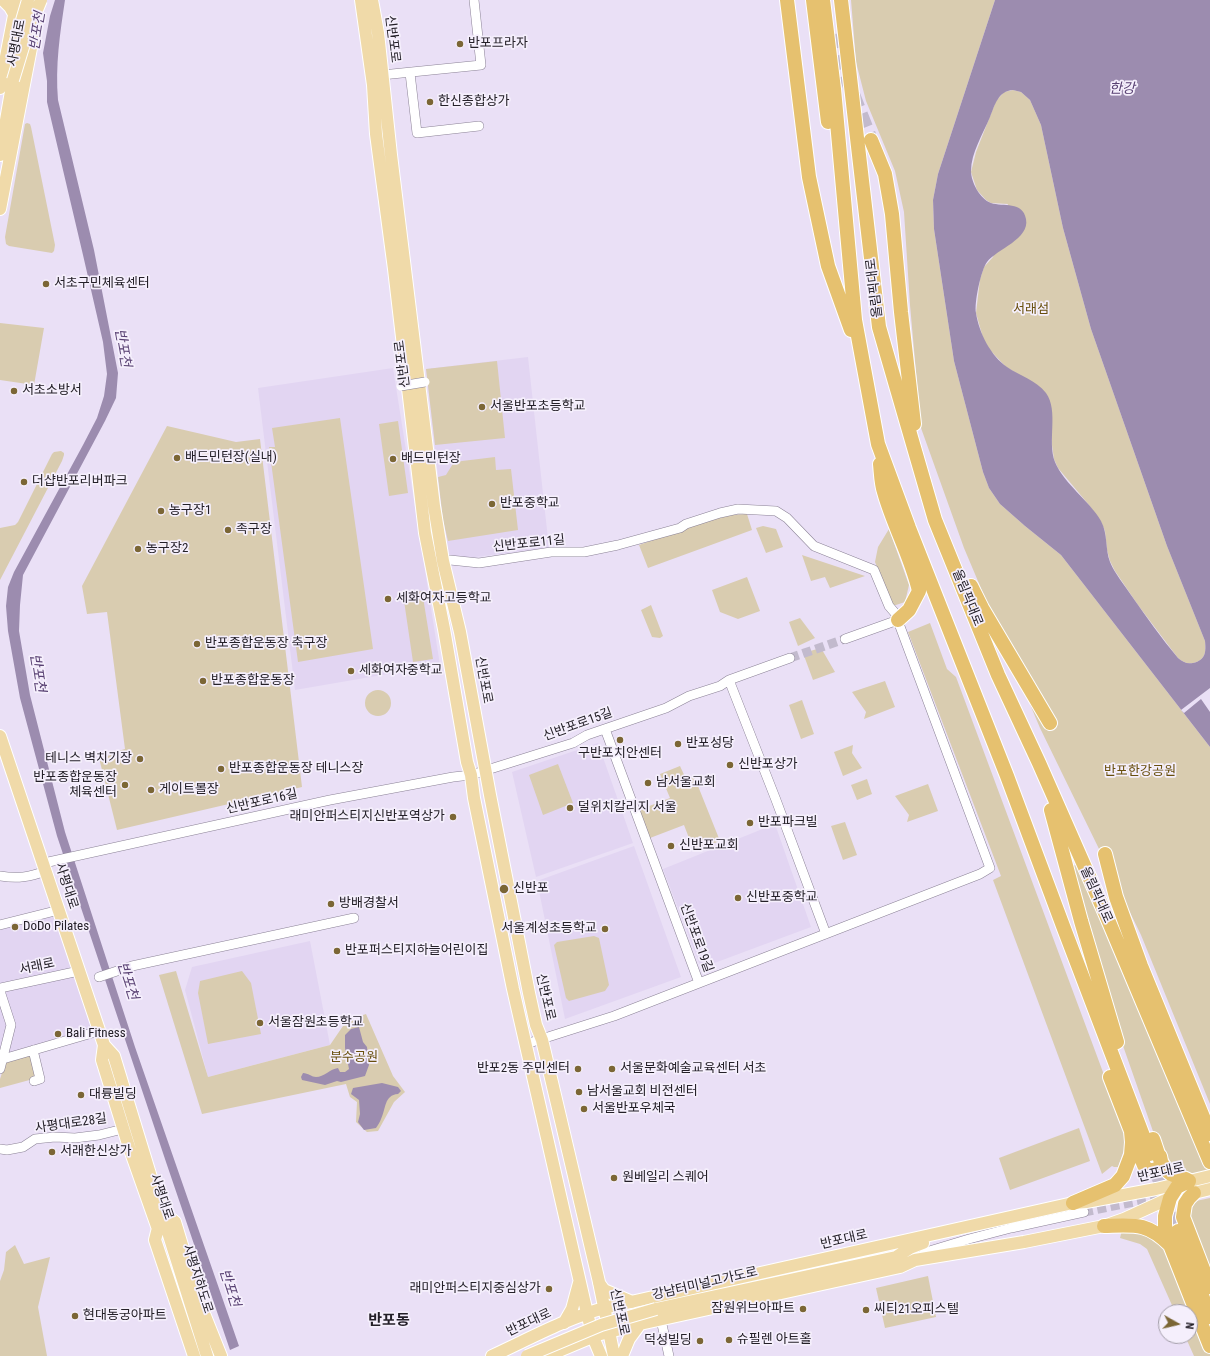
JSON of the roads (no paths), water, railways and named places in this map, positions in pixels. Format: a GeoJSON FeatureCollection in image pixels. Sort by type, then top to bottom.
{"type":"FeatureCollection","features":[{"type":"Feature","properties":{"kind":"highway"},"geometry":{"type":"LineString","coordinates":[[787,0],[809,177],[828,266],[864,370]]}},
{"type":"Feature","properties":{"kind":"highway","name":"올림픽대로"},"geometry":{"type":"LineString","coordinates":[[812,0],[823,92],[851,281]]}},
{"type":"Feature","properties":{"kind":"highway","name":"올림픽대로"},"geometry":{"type":"LineString","coordinates":[[824,0],[834,89],[855,320],[878,444],[909,528],[1008,776],[1083,978],[1155,1154]]}},
{"type":"Feature","properties":{"kind":"highway","name":"올림픽대로"},"geometry":{"type":"LineString","coordinates":[[841,0],[879,327],[932,511],[998,675],[1039,763],[1210,1162]]}},
{"type":"Feature","properties":{"kind":"highway"},"geometry":{"type":"LineString","coordinates":[[871,140],[885,174],[892,214],[915,452]]}},
{"type":"Feature","properties":{"kind":"highway"},"geometry":{"type":"LineString","coordinates":[[878,444],[883,490],[911,564],[918,591],[909,610],[898,620]]}},
{"type":"Feature","properties":{"kind":"highway"},"geometry":{"type":"LineString","coordinates":[[932,511],[982,608],[1050,723]]}},
{"type":"Feature","properties":{"kind":"highway"},"geometry":{"type":"LineString","coordinates":[[1039,763],[1081,921],[1115,1037],[1155,1154],[1162,1166],[1154,1170],[1146,1170],[1095,1035],[1083,978]]}},
{"type":"Feature","properties":{"kind":"highway"},"geometry":{"type":"LineString","coordinates":[[1105,854],[1116,897],[1141,966],[1210,1134]]}},
{"type":"Feature","properties":{"kind":"highway"},"geometry":{"type":"LineString","coordinates":[[1141,966],[1176,1080]]}},
{"type":"Feature","properties":{"kind":"highway"},"geometry":{"type":"LineString","coordinates":[[1196,1130],[1210,1153]]}},
{"type":"Feature","properties":{"kind":"highway"},"geometry":{"type":"LineString","coordinates":[[1073,1203],[1111,1188],[1120,1180],[1126,1170],[1131,1156],[1131,1131]]}},
{"type":"Feature","properties":{"kind":"highway"},"geometry":{"type":"LineString","coordinates":[[1155,1154],[1171,1174],[1182,1176],[1192,1187]]}},
{"type":"Feature","properties":{"kind":"highway"},"geometry":{"type":"LineString","coordinates":[[1192,1187],[1177,1187],[1170,1198],[1165,1216],[1210,1287]]}},
{"type":"Feature","properties":{"kind":"highway"},"geometry":{"type":"LineString","coordinates":[[1192,1187],[1189,1198],[1185,1204],[1183,1217],[1175,1232],[1210,1346]]}},
{"type":"Feature","properties":{"kind":"highway"},"geometry":{"type":"LineString","coordinates":[[1104,1226],[1127,1224],[1147,1228],[1160,1236],[1175,1232]]}},
{"type":"Feature","properties":{"kind":"highway"},"geometry":{"type":"LineString","coordinates":[[1175,1232],[1210,1317]]}},
{"type":"Feature","properties":{"kind":"main road"},"geometry":{"type":"LineString","coordinates":[[3,0],[10,6],[14,14]]}},
{"type":"Feature","properties":{"kind":"main road","name":"사평대로"},"geometry":{"type":"LineString","coordinates":[[0,88],[17,0]]}},
{"type":"Feature","properties":{"kind":"main road"},"geometry":{"type":"LineString","coordinates":[[29,0],[31,31],[30,46]]}},
{"type":"Feature","properties":{"kind":"main road"},"geometry":{"type":"LineString","coordinates":[[0,155],[13,80],[15,44],[29,0]]}},
{"type":"Feature","properties":{"kind":"main road"},"geometry":{"type":"LineString","coordinates":[[13,80],[27,34],[41,0]]}},
{"type":"Feature","properties":{"kind":"main road","name":"사평대로"},"geometry":{"type":"LineString","coordinates":[[0,209],[30,46],[41,0]]}},
{"type":"Feature","properties":{"kind":"main road","name":"신반포로"},"geometry":{"type":"LineString","coordinates":[[368,1],[378,33],[434,506],[443,561],[460,632],[529,993],[536,1025],[542,1040],[614,1356]]}},
{"type":"Feature","properties":{"kind":"main road","name":"신반포로"},"geometry":{"type":"LineString","coordinates":[[368,1],[376,134],[394,269],[425,533],[444,629],[467,762],[471,775],[475,806],[513,989],[586,1313],[600,1356]]}},
{"type":"Feature","properties":{"kind":"main road"},"geometry":{"type":"LineString","coordinates":[[10,30],[18,19],[22,19],[26,20],[29,24],[31,31]]}},
{"type":"Feature","properties":{"kind":"main road","name":"사평대로"},"geometry":{"type":"LineString","coordinates":[[0,736],[100,1031],[104,1045],[102,1060],[122,1129],[158,1228],[155,1240],[194,1356]]}},
{"type":"Feature","properties":{"kind":"main road","name":"사평대로"},"geometry":{"type":"LineString","coordinates":[[104,1045],[114,1056],[160,1210]]}},
{"type":"Feature","properties":{"kind":"main road","name":"반포대로"},"geometry":{"type":"LineString","coordinates":[[1192,1187],[1210,1176]]}},
{"type":"Feature","properties":{"kind":"main road","name":"반포대로"},"geometry":{"type":"LineString","coordinates":[[492,1356],[586,1313],[604,1308],[1073,1203],[1149,1191],[1192,1187],[1210,1189]]}},
{"type":"Feature","properties":{"kind":"main road","name":"반포대로"},"geometry":{"type":"LineString","coordinates":[[547,1356],[593,1337],[640,1324],[900,1268],[915,1260],[1024,1242],[1104,1226],[1124,1219],[1170,1198]]}},
{"type":"Feature","properties":{"kind":"main road"},"geometry":{"type":"LineString","coordinates":[[160,1210],[175,1222],[199,1301],[221,1356]]}},
{"type":"Feature","properties":{"kind":"main road","name":"사평지하도로"},"geometry":{"type":"LineString","coordinates":[[160,1210],[208,1356]]}},
{"type":"Feature","properties":{"kind":"main road","name":"사평지하도로"},"geometry":{"type":"LineString","coordinates":[[158,1228],[201,1356]]}},
{"type":"Feature","properties":{"kind":"main road"},"geometry":{"type":"LineString","coordinates":[[896,1257],[910,1248],[937,1238],[946,1232]]}},
{"type":"Feature","properties":{"kind":"main road"},"geometry":{"type":"LineString","coordinates":[[896,1257],[915,1260]]}},
{"type":"Feature","properties":{"kind":"main road","name":"강남터미널고가도로"},"geometry":{"type":"LineString","coordinates":[[527,1356],[602,1325],[656,1309],[896,1257]]}},
{"type":"Feature","properties":{"kind":"main road"},"geometry":{"type":"LineString","coordinates":[[564,1323],[572,1310],[579,1280]]}},
{"type":"Feature","properties":{"kind":"main road"},"geometry":{"type":"LineString","coordinates":[[598,1282],[604,1290],[633,1302]]}},
{"type":"Feature","properties":{"kind":"main road"},"geometry":{"type":"LineString","coordinates":[[622,1356],[629,1339],[640,1324]]}},
{"type":"Feature","properties":{"kind":"main road"},"geometry":{"type":"LineString","coordinates":[[518,1344],[526,1344],[530,1346],[534,1351],[534,1356]]}},
{"type":"Feature","properties":{"kind":"main road"},"geometry":{"type":"LineString","coordinates":[[575,1344],[588,1346],[600,1356]]}},
{"type":"Feature","properties":{"kind":"street"},"geometry":{"type":"LineString","coordinates":[[382,75],[481,65],[474,0]]}},
{"type":"Feature","properties":{"kind":"street"},"geometry":{"type":"LineString","coordinates":[[410,73],[417,133],[479,126]]}},
{"type":"Feature","properties":{"kind":"street"},"geometry":{"type":"LineString","coordinates":[[400,386],[425,382]]}},
{"type":"Feature","properties":{"kind":"street","name":"신반포로11길"},"geometry":{"type":"LineString","coordinates":[[443,561],[479,562],[551,552],[584,552],[618,545],[680,528],[686,524],[738,509],[776,511],[787,518],[814,546],[874,570],[889,606],[895,613],[898,620],[990,868],[980,874],[826,934]]}},
{"type":"Feature","properties":{"kind":"street"},"geometry":{"type":"LineString","coordinates":[[845,639],[898,620]]}},
{"type":"Feature","properties":{"kind":"street","name":"신반포로15길"},"geometry":{"type":"LineString","coordinates":[[486,770],[573,743],[587,735],[666,708],[689,696],[720,686],[729,680],[790,658]]}},
{"type":"Feature","properties":{"kind":"street"},"geometry":{"type":"LineString","coordinates":[[699,984],[826,934],[729,680]]}},
{"type":"Feature","properties":{"kind":"street","name":"신반포로19길"},"geometry":{"type":"LineString","coordinates":[[526,1044],[614,1016],[699,984],[605,729]]}},
{"type":"Feature","properties":{"kind":"street","name":"신반포로16길"},"geometry":{"type":"LineString","coordinates":[[0,876],[13,878],[31,876],[45,867],[64,859],[330,800],[453,776],[471,775],[486,770]]}},
{"type":"Feature","properties":{"kind":"street"},"geometry":{"type":"LineString","coordinates":[[0,925],[59,910]]}},
{"type":"Feature","properties":{"kind":"street"},"geometry":{"type":"LineString","coordinates":[[99,977],[130,967],[354,918]]}},
{"type":"Feature","properties":{"kind":"street","name":"서래로"},"geometry":{"type":"LineString","coordinates":[[0,990],[79,971]]}},
{"type":"Feature","properties":{"kind":"street"},"geometry":{"type":"LineString","coordinates":[[0,990],[11,1025],[0,1070]]}},
{"type":"Feature","properties":{"kind":"street"},"geometry":{"type":"LineString","coordinates":[[2,1059],[100,1031]]}},
{"type":"Feature","properties":{"kind":"street"},"geometry":{"type":"LineString","coordinates":[[33,1050],[40,1079],[34,1081]]}},
{"type":"Feature","properties":{"kind":"street","name":"사평대로28길"},"geometry":{"type":"LineString","coordinates":[[0,1149],[7,1150],[23,1147],[35,1140],[55,1137],[75,1138],[99,1135],[122,1129]]}},
{"type":"Feature","properties":{"kind":"street"},"geometry":{"type":"LineString","coordinates":[[915,1260],[926,1252],[1011,1228],[1084,1212]]}},
{"type":"Feature","properties":{"kind":"street"},"geometry":{"type":"LineString","coordinates":[[965,1228],[1011,1228]]}},
{"type":"Feature","properties":{"kind":"street"},"geometry":{"type":"LineString","coordinates":[[661,1320],[669,1356]]}},
{"type":"Feature","properties":{"kind":"water","name":"반포천"},"geometry":{"type":"Polygon","coordinates":[[[55,0],[65,0],[58,62],[58,100],[94,250],[118,373],[116,398],[23,575],[19,631],[30,695],[65,832],[135,1047],[239,1346],[230,1350],[57,836],[20,698],[8,631],[6,606],[8,587],[14,572],[97,418],[104,396],[107,374],[103,342],[47,102],[47,81],[43,53],[50,16],[55,0]]]}},
{"type":"Feature","properties":{"kind":"water","name":"한강"},"geometry":{"type":"Polygon","coordinates":[[[995,0],[1210,0],[1210,747],[1061,555],[1000,504],[989,488],[983,472],[954,361],[934,229],[933,200],[938,174],[995,0]],[[1013,90],[1000,96],[973,157],[971,175],[977,190],[983,198],[991,203],[1017,207],[1024,213],[1026,219],[1026,226],[1018,238],[992,257],[985,266],[980,279],[976,302],[976,313],[980,328],[983,336],[996,357],[1007,367],[1038,385],[1046,393],[1050,400],[1052,408],[1052,445],[1055,462],[1064,478],[1090,506],[1101,521],[1105,531],[1107,552],[1114,571],[1178,658],[1181,661],[1188,663],[1197,662],[1203,658],[1205,641],[1167,546],[1091,329],[1063,228],[1041,125],[1030,100],[1021,92],[1013,90]]]}},
{"type":"Feature","properties":{"kind":"water"},"geometry":{"type":"Polygon","coordinates":[[[359,1027],[363,1042],[367,1047],[369,1065],[365,1076],[341,1082],[337,1081],[325,1085],[302,1080],[301,1077],[303,1073],[316,1077],[322,1076],[338,1068],[340,1072],[345,1072],[349,1069],[345,1048],[345,1035],[351,1029],[359,1027]]]}},
{"type":"Feature","properties":{"kind":"water"},"geometry":{"type":"Polygon","coordinates":[[[382,1083],[398,1087],[401,1091],[390,1097],[386,1103],[381,1120],[376,1128],[364,1130],[358,1122],[360,1114],[359,1100],[351,1094],[353,1088],[382,1083]]]}},
{"type":"Feature","properties":{"kind":"tunnel"},"geometry":{"type":"LineString","coordinates":[[830,36],[871,140]]}},
{"type":"Feature","properties":{"kind":"tunnel"},"geometry":{"type":"LineString","coordinates":[[790,658],[845,639]]}},
{"type":"Feature","properties":{"kind":"tunnel"},"geometry":{"type":"LineString","coordinates":[[1150,1154],[1178,1231]]}},
{"type":"Feature","properties":{"kind":"tunnel"},"geometry":{"type":"LineString","coordinates":[[1192,1188],[1210,1183]]}},
{"type":"Feature","properties":{"kind":"tunnel"},"geometry":{"type":"LineString","coordinates":[[1084,1212],[1149,1199],[1170,1193]]}},
{"type":"Feature","properties":{"kind":"place","name":"반포프라자"},"geometry":{"type":"Point","coordinates":[460,44]}},
{"type":"Feature","properties":{"kind":"place","name":"한신종합상가"},"geometry":{"type":"Point","coordinates":[430,102]}},
{"type":"Feature","properties":{"kind":"place","name":"서초구민체육센터"},"geometry":{"type":"Point","coordinates":[46,284]}},
{"type":"Feature","properties":{"kind":"place","name":"서초소방서"},"geometry":{"type":"Point","coordinates":[14,391]}},
{"type":"Feature","properties":{"kind":"place","name":"서울반포초등학교"},"geometry":{"type":"Point","coordinates":[482,407]}},
{"type":"Feature","properties":{"kind":"place","name":"배드민턴장(실내)"},"geometry":{"type":"Point","coordinates":[177,458]}},
{"type":"Feature","properties":{"kind":"place","name":"배드민턴장"},"geometry":{"type":"Point","coordinates":[393,459]}},
{"type":"Feature","properties":{"kind":"place","name":"더샵반포리버파크"},"geometry":{"type":"Point","coordinates":[24,482]}},
{"type":"Feature","properties":{"kind":"place","name":"반포중학교"},"geometry":{"type":"Point","coordinates":[492,504]}},
{"type":"Feature","properties":{"kind":"place","name":"농구장1"},"geometry":{"type":"Point","coordinates":[161,511]}},
{"type":"Feature","properties":{"kind":"place","name":"족구장"},"geometry":{"type":"Point","coordinates":[228,530]}},
{"type":"Feature","properties":{"kind":"place","name":"농구장2"},"geometry":{"type":"Point","coordinates":[138,549]}},
{"type":"Feature","properties":{"kind":"place","name":"세화여자고등학교"},"geometry":{"type":"Point","coordinates":[388,599]}},
{"type":"Feature","properties":{"kind":"place","name":"반포종합운동장 축구장"},"geometry":{"type":"Point","coordinates":[197,644]}},
{"type":"Feature","properties":{"kind":"place","name":"세화여자중학교"},"geometry":{"type":"Point","coordinates":[351,671]}},
{"type":"Feature","properties":{"kind":"place","name":"반포종합운동장"},"geometry":{"type":"Point","coordinates":[203,681]}},
{"type":"Feature","properties":{"kind":"place","name":"구반포치안센터"},"geometry":{"type":"Point","coordinates":[620,740]}},
{"type":"Feature","properties":{"kind":"place","name":"반포성당"},"geometry":{"type":"Point","coordinates":[678,744]}},
{"type":"Feature","properties":{"kind":"place","name":"테니스 벽치기장"},"geometry":{"type":"Point","coordinates":[140,759]}},
{"type":"Feature","properties":{"kind":"place","name":"신반포상가"},"geometry":{"type":"Point","coordinates":[730,765]}},
{"type":"Feature","properties":{"kind":"place","name":"반포종합운동장 테니스장"},"geometry":{"type":"Point","coordinates":[221,769]}},
{"type":"Feature","properties":{"kind":"place","name":"남서울교회"},"geometry":{"type":"Point","coordinates":[648,783]}},
{"type":"Feature","properties":{"kind":"place","name":"반포종합운동장 체육센터"},"geometry":{"type":"Point","coordinates":[125,785]}},
{"type":"Feature","properties":{"kind":"place","name":"게이트볼장"},"geometry":{"type":"Point","coordinates":[151,790]}},
{"type":"Feature","properties":{"kind":"place","name":"덜위치칼리지 서울"},"geometry":{"type":"Point","coordinates":[570,808]}},
{"type":"Feature","properties":{"kind":"place","name":"래미안퍼스티지신반포역상가"},"geometry":{"type":"Point","coordinates":[453,817]}},
{"type":"Feature","properties":{"kind":"place","name":"반포파크빌"},"geometry":{"type":"Point","coordinates":[750,823]}},
{"type":"Feature","properties":{"kind":"place","name":"신반포교회"},"geometry":{"type":"Point","coordinates":[671,846]}},
{"type":"Feature","properties":{"kind":"place","name":"신반포"},"geometry":{"type":"Point","coordinates":[504,889]}},
{"type":"Feature","properties":{"kind":"place","name":"신반포중학교"},"geometry":{"type":"Point","coordinates":[738,898]}},
{"type":"Feature","properties":{"kind":"place","name":"방배경찰서"},"geometry":{"type":"Point","coordinates":[331,904]}},
{"type":"Feature","properties":{"kind":"place","name":"DoDo Pilates"},"geometry":{"type":"Point","coordinates":[15,927]}},
{"type":"Feature","properties":{"kind":"place","name":"서울계성초등학교"},"geometry":{"type":"Point","coordinates":[605,929]}},
{"type":"Feature","properties":{"kind":"place","name":"반포퍼스티지하늘어린이집"},"geometry":{"type":"Point","coordinates":[337,951]}},
{"type":"Feature","properties":{"kind":"place","name":"서울잠원초등학교"},"geometry":{"type":"Point","coordinates":[260,1023]}},
{"type":"Feature","properties":{"kind":"place","name":"Bali Fitness"},"geometry":{"type":"Point","coordinates":[58,1034]}},
{"type":"Feature","properties":{"kind":"place","name":"반포2동 주민센터"},"geometry":{"type":"Point","coordinates":[578,1069]}},
{"type":"Feature","properties":{"kind":"place","name":"서울문화예술교육센터 서초"},"geometry":{"type":"Point","coordinates":[612,1069]}},
{"type":"Feature","properties":{"kind":"place","name":"남서울교회 비전센터"},"geometry":{"type":"Point","coordinates":[579,1092]}},
{"type":"Feature","properties":{"kind":"place","name":"대륭빌딩"},"geometry":{"type":"Point","coordinates":[81,1095]}},
{"type":"Feature","properties":{"kind":"place","name":"서울반포우체국"},"geometry":{"type":"Point","coordinates":[584,1109]}},
{"type":"Feature","properties":{"kind":"place","name":"서래한신상가"},"geometry":{"type":"Point","coordinates":[52,1152]}},
{"type":"Feature","properties":{"kind":"place","name":"원베일리 스퀘어"},"geometry":{"type":"Point","coordinates":[614,1178]}},
{"type":"Feature","properties":{"kind":"place","name":"래미안퍼스티지중심상가"},"geometry":{"type":"Point","coordinates":[549,1289]}},
{"type":"Feature","properties":{"kind":"place","name":"잠원위브아파트"},"geometry":{"type":"Point","coordinates":[803,1309]}},
{"type":"Feature","properties":{"kind":"place","name":"씨티21오피스텔"},"geometry":{"type":"Point","coordinates":[866,1310]}},
{"type":"Feature","properties":{"kind":"place","name":"현대동궁아파트"},"geometry":{"type":"Point","coordinates":[75,1316]}},
{"type":"Feature","properties":{"kind":"place","name":"슈필렌 아트홀"},"geometry":{"type":"Point","coordinates":[729,1340]}},
{"type":"Feature","properties":{"kind":"place","name":"덕성빌딩"},"geometry":{"type":"Point","coordinates":[700,1341]}},
{"type":"Feature","properties":{"kind":"district","name":"반포동"},"geometry":{"type":"Point","coordinates":[389,1321]}},
{"type":"Feature","properties":{"kind":"park label","name":"서래섬"},"geometry":{"type":"Point","coordinates":[1031,310]}},
{"type":"Feature","properties":{"kind":"park label","name":"반포한강공원"},"geometry":{"type":"Point","coordinates":[1140,772]}},
{"type":"Feature","properties":{"kind":"park label","name":"분수공원"},"geometry":{"type":"Point","coordinates":[354,1058]}}]}
